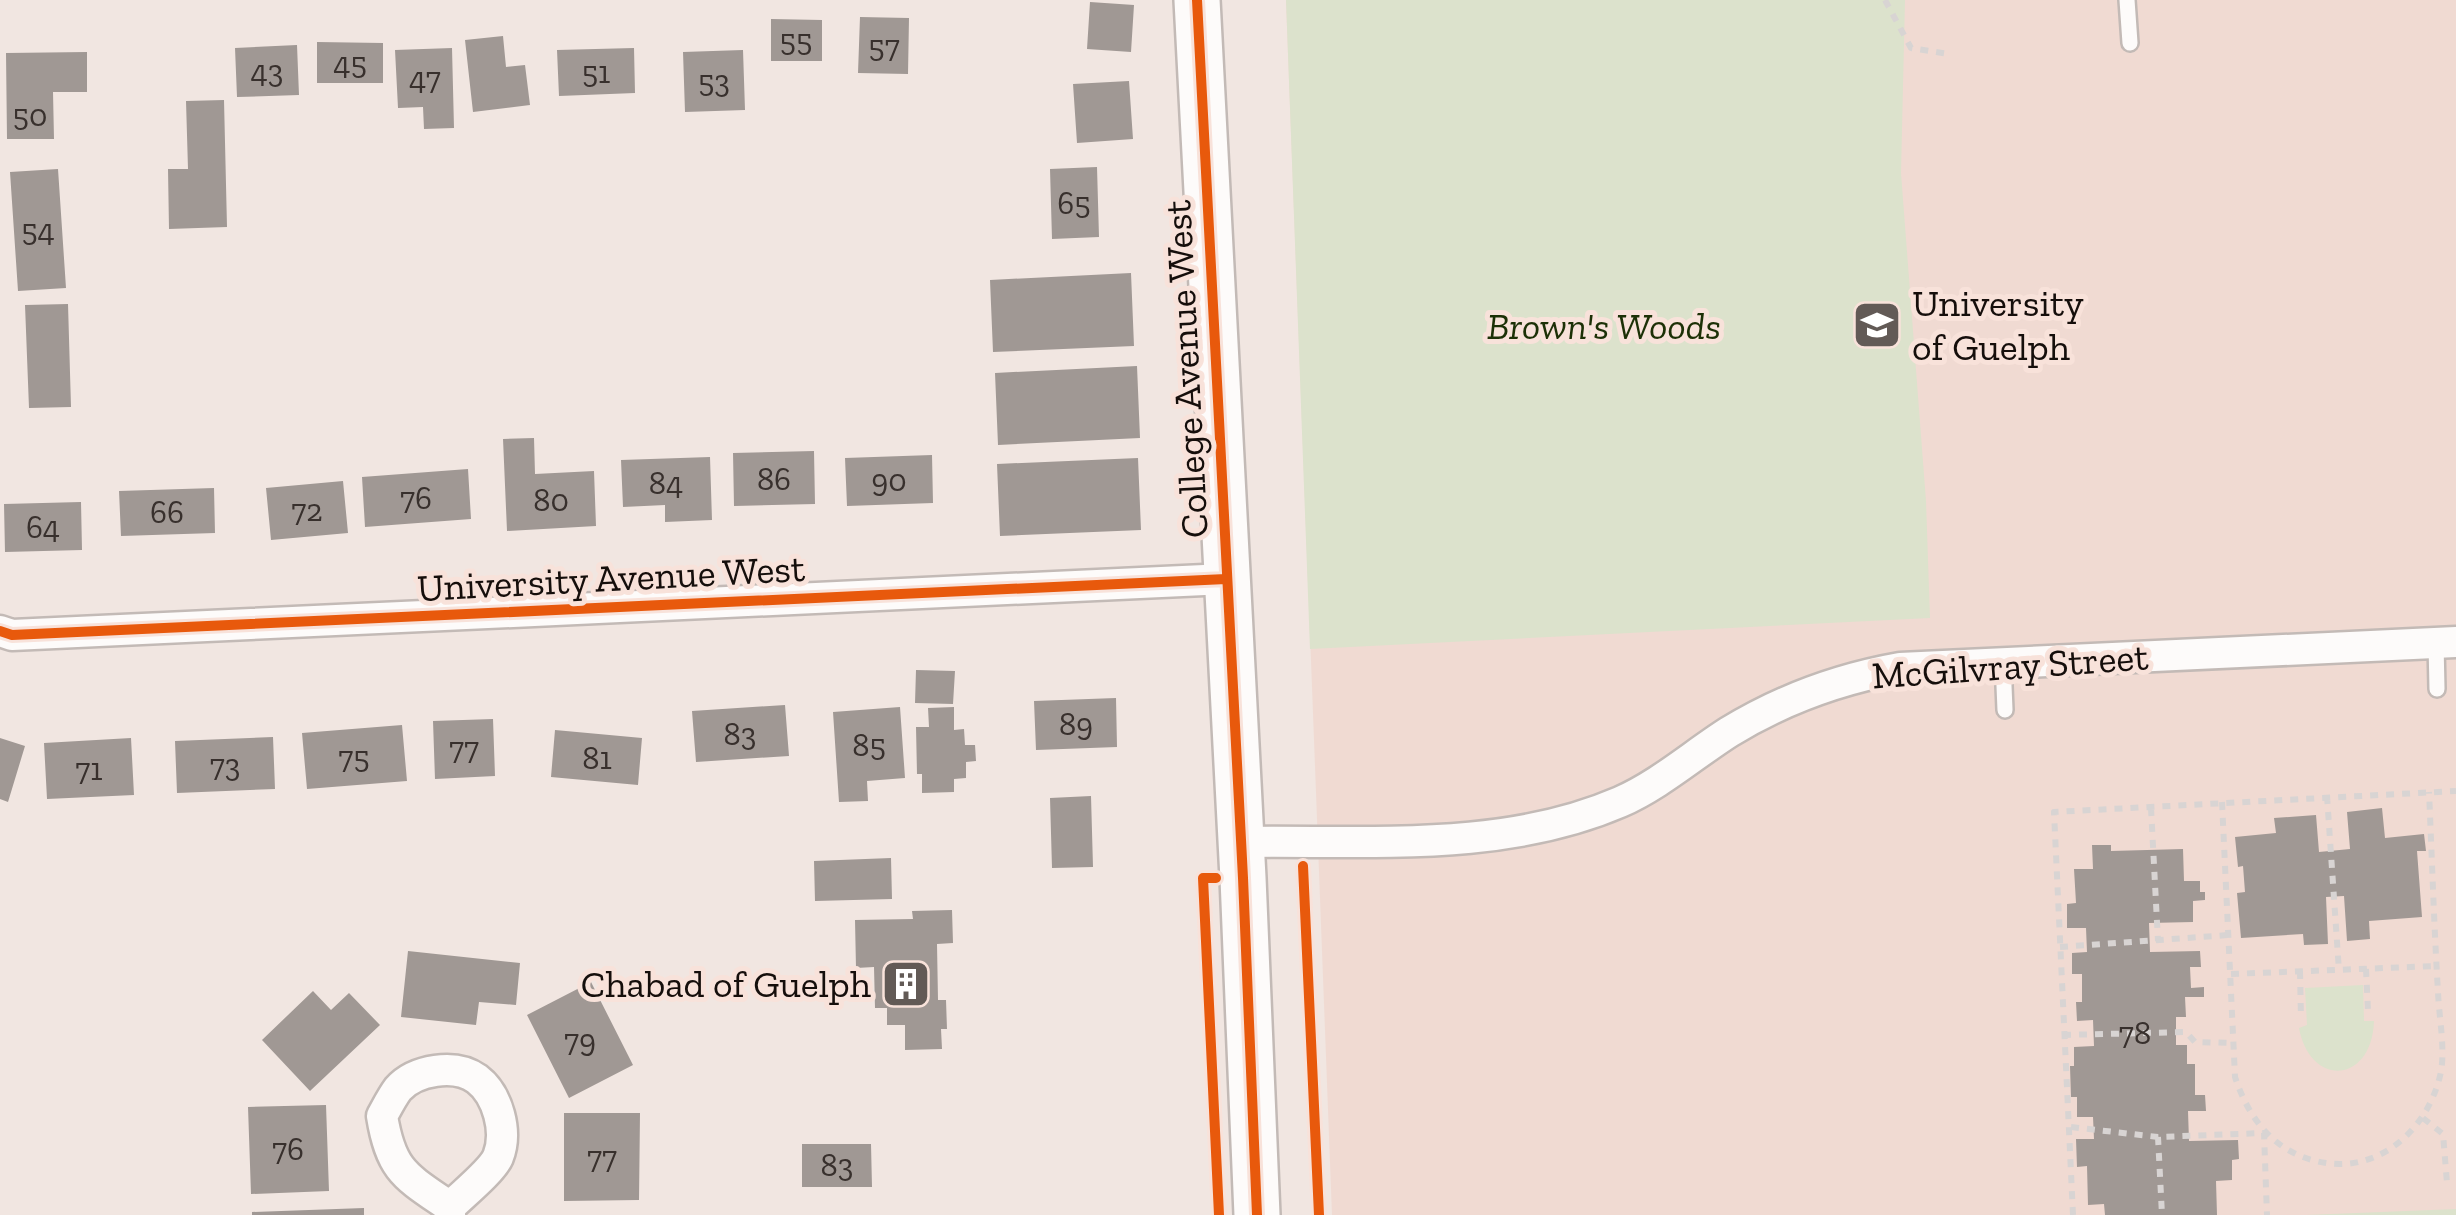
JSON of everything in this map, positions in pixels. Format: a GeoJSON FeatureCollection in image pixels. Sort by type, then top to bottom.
{"type":"FeatureCollection","features":[{"type":"Feature","properties":{"kind":"main road","name":"College Avenue West"},"geometry":{"type":"LineString","coordinates":[[1197,0],[1242,842],[1257,1215]]}},
{"type":"Feature","properties":{"kind":"street","name":"University Avenue West"},"geometry":{"type":"LineString","coordinates":[[0,631],[12,636],[1226,580]]}},
{"type":"Feature","properties":{"kind":"street","name":"McGilvray Street"},"geometry":{"type":"LineString","coordinates":[[1242,842],[1457,839],[1550,825],[1630,798],[1753,718],[1811,691],[1900,668],[2446,642]]}},
{"type":"Feature","properties":{"kind":"street"},"geometry":{"type":"LineString","coordinates":[[452,1070],[476,1079],[494,1101],[502,1124],[498,1158],[450,1211],[406,1177],[388,1151],[382,1116],[400,1087],[422,1074],[452,1070]]}},
{"type":"Feature","properties":{"kind":"lane"},"geometry":{"type":"LineString","coordinates":[[2127,0],[2130,43]]}},
{"type":"Feature","properties":{"kind":"lane"},"geometry":{"type":"LineString","coordinates":[[2437,689],[2446,642]]}},
{"type":"Feature","properties":{"kind":"lane"},"geometry":{"type":"LineString","coordinates":[[2004,662],[2005,710]]}},
{"type":"Feature","properties":{"kind":"path"},"geometry":{"type":"LineString","coordinates":[[1886,0],[1911,48],[1949,54]]}},
{"type":"Feature","properties":{"kind":"path"},"geometry":{"type":"LineString","coordinates":[[2074,1215],[2054,812],[2456,791]]}},
{"type":"Feature","properties":{"kind":"path"},"geometry":{"type":"LineString","coordinates":[[2222,802],[2235,1077],[2241,1095],[2264,1132],[2289,1150],[2314,1161],[2347,1166],[2376,1158],[2404,1140],[2424,1118],[2442,1072],[2429,792]]}},
{"type":"Feature","properties":{"kind":"path"},"geometry":{"type":"LineString","coordinates":[[2326,796],[2339,971]]}},
{"type":"Feature","properties":{"kind":"path"},"geometry":{"type":"LineString","coordinates":[[2151,808],[2158,941]]}},
{"type":"Feature","properties":{"kind":"path"},"geometry":{"type":"LineString","coordinates":[[2060,946],[2228,934]]}},
{"type":"Feature","properties":{"kind":"path"},"geometry":{"type":"LineString","coordinates":[[2231,974],[2436,966]]}},
{"type":"Feature","properties":{"kind":"path"},"geometry":{"type":"LineString","coordinates":[[2366,969],[2368,1011]]}},
{"type":"Feature","properties":{"kind":"path"},"geometry":{"type":"LineString","coordinates":[[2300,971],[2302,1019]]}},
{"type":"Feature","properties":{"kind":"path"},"geometry":{"type":"LineString","coordinates":[[2063,1035],[2186,1032],[2195,1042],[2233,1043]]}},
{"type":"Feature","properties":{"kind":"path"},"geometry":{"type":"LineString","coordinates":[[2424,1118],[2444,1134],[2446,1184]]}},
{"type":"Feature","properties":{"kind":"path"},"geometry":{"type":"LineString","coordinates":[[2071,1127],[2158,1137],[2264,1132]]}},
{"type":"Feature","properties":{"kind":"path"},"geometry":{"type":"LineString","coordinates":[[2264,1132],[2266,1215]]}},
{"type":"Feature","properties":{"kind":"path"},"geometry":{"type":"LineString","coordinates":[[2158,1137],[2162,1215]]}},
{"type":"Feature","properties":{"kind":"shaded area","name":"University of Guelph"},"geometry":{"type":"Polygon","coordinates":[[[1286,0],[2456,0],[2456,1215],[1332,1215],[1286,0]]]}},
{"type":"Feature","properties":{"kind":"green space","name":"Brown's Woods"},"geometry":{"type":"Polygon","coordinates":[[[1286,0],[1905,0],[1901,173],[1926,501],[1930,618],[1310,649],[1286,0]]]}},
{"type":"Feature","properties":{"kind":"green space"},"geometry":{"type":"Polygon","coordinates":[[[2363,985],[2364,1021],[2374,1021],[2371,1042],[2352,1067],[2340,1071],[2327,1069],[2305,1048],[2299,1028],[2307,1025],[2305,988],[2363,985]]]}},
{"type":"Feature","properties":{"kind":"green space"},"geometry":{"type":"Polygon","coordinates":[[[2456,1209],[2456,1215],[2306,1215],[2456,1209]]]}},
{"type":"Feature","properties":{"kind":"building"},"geometry":{"type":"Polygon","coordinates":[[[1090,2],[1134,5],[1131,52],[1087,49],[1090,2]]]}},
{"type":"Feature","properties":{"kind":"building"},"geometry":{"type":"Polygon","coordinates":[[[860,17],[909,18],[908,74],[858,73],[860,17]]]}},
{"type":"Feature","properties":{"kind":"building"},"geometry":{"type":"Polygon","coordinates":[[[771,19],[822,20],[822,61],[771,61],[771,19]]]}},
{"type":"Feature","properties":{"kind":"building"},"geometry":{"type":"Polygon","coordinates":[[[503,36],[506,67],[525,65],[530,105],[473,112],[465,40],[503,36]]]}},
{"type":"Feature","properties":{"kind":"building"},"geometry":{"type":"Polygon","coordinates":[[[317,42],[383,43],[383,83],[317,83],[317,42]]]}},
{"type":"Feature","properties":{"kind":"building"},"geometry":{"type":"Polygon","coordinates":[[[297,45],[299,95],[237,97],[235,48],[297,45]]]}},
{"type":"Feature","properties":{"kind":"building"},"geometry":{"type":"Polygon","coordinates":[[[452,48],[454,128],[424,129],[423,107],[398,108],[395,50],[452,48]]]}},
{"type":"Feature","properties":{"kind":"building"},"geometry":{"type":"Polygon","coordinates":[[[634,48],[635,93],[559,96],[557,50],[634,48]]]}},
{"type":"Feature","properties":{"kind":"building"},"geometry":{"type":"Polygon","coordinates":[[[743,50],[745,110],[685,112],[683,52],[743,50]]]}},
{"type":"Feature","properties":{"kind":"building"},"geometry":{"type":"Polygon","coordinates":[[[87,52],[87,92],[53,92],[54,139],[7,139],[6,53],[87,52]]]}},
{"type":"Feature","properties":{"kind":"building"},"geometry":{"type":"Polygon","coordinates":[[[1129,81],[1133,139],[1077,143],[1073,84],[1129,81]]]}},
{"type":"Feature","properties":{"kind":"building"},"geometry":{"type":"Polygon","coordinates":[[[224,100],[227,227],[169,229],[168,169],[188,169],[186,101],[224,100]]]}},
{"type":"Feature","properties":{"kind":"building"},"geometry":{"type":"Polygon","coordinates":[[[1097,167],[1099,237],[1052,239],[1050,169],[1097,167]]]}},
{"type":"Feature","properties":{"kind":"building"},"geometry":{"type":"Polygon","coordinates":[[[58,169],[66,288],[18,291],[10,172],[58,169]]]}},
{"type":"Feature","properties":{"kind":"building"},"geometry":{"type":"Polygon","coordinates":[[[1131,273],[1134,346],[993,352],[990,280],[1131,273]]]}},
{"type":"Feature","properties":{"kind":"building"},"geometry":{"type":"Polygon","coordinates":[[[68,304],[71,407],[29,408],[25,305],[68,304]]]}},
{"type":"Feature","properties":{"kind":"building"},"geometry":{"type":"Polygon","coordinates":[[[1137,366],[1140,438],[998,445],[995,373],[1137,366]]]}},
{"type":"Feature","properties":{"kind":"building"},"geometry":{"type":"Polygon","coordinates":[[[534,438],[535,474],[594,471],[596,526],[507,531],[503,439],[534,438]]]}},
{"type":"Feature","properties":{"kind":"building"},"geometry":{"type":"Polygon","coordinates":[[[814,451],[815,504],[734,506],[733,453],[814,451]]]}},
{"type":"Feature","properties":{"kind":"building"},"geometry":{"type":"Polygon","coordinates":[[[932,455],[933,503],[847,506],[845,458],[932,455]]]}},
{"type":"Feature","properties":{"kind":"building"},"geometry":{"type":"Polygon","coordinates":[[[710,457],[712,520],[665,522],[665,505],[623,507],[621,460],[710,457]]]}},
{"type":"Feature","properties":{"kind":"building"},"geometry":{"type":"Polygon","coordinates":[[[1138,458],[1141,530],[1000,536],[997,464],[1138,458]]]}},
{"type":"Feature","properties":{"kind":"building"},"geometry":{"type":"Polygon","coordinates":[[[468,469],[471,519],[365,527],[362,477],[468,469]]]}},
{"type":"Feature","properties":{"kind":"building"},"geometry":{"type":"Polygon","coordinates":[[[343,481],[348,533],[271,540],[266,488],[343,481]]]}},
{"type":"Feature","properties":{"kind":"building"},"geometry":{"type":"Polygon","coordinates":[[[214,488],[215,533],[121,536],[119,491],[214,488]]]}},
{"type":"Feature","properties":{"kind":"building"},"geometry":{"type":"Polygon","coordinates":[[[81,502],[82,550],[5,552],[4,504],[81,502]]]}},
{"type":"Feature","properties":{"kind":"building"},"geometry":{"type":"Polygon","coordinates":[[[916,670],[955,671],[953,704],[915,703],[916,670]]]}},
{"type":"Feature","properties":{"kind":"building"},"geometry":{"type":"Polygon","coordinates":[[[1116,698],[1117,747],[1036,750],[1034,701],[1116,698]]]}},
{"type":"Feature","properties":{"kind":"building"},"geometry":{"type":"Polygon","coordinates":[[[785,705],[789,756],[696,762],[692,711],[785,705]]]}},
{"type":"Feature","properties":{"kind":"building"},"geometry":{"type":"Polygon","coordinates":[[[900,707],[905,778],[867,781],[868,801],[839,802],[833,712],[900,707]]]}},
{"type":"Feature","properties":{"kind":"building"},"geometry":{"type":"Polygon","coordinates":[[[954,707],[954,730],[964,729],[965,745],[975,745],[976,761],[966,762],[966,778],[954,779],[954,792],[922,793],[922,774],[917,774],[916,727],[929,727],[928,708],[954,707]]]}},
{"type":"Feature","properties":{"kind":"building"},"geometry":{"type":"Polygon","coordinates":[[[493,719],[495,776],[435,779],[433,721],[493,719]]]}},
{"type":"Feature","properties":{"kind":"building"},"geometry":{"type":"Polygon","coordinates":[[[402,725],[407,781],[307,789],[302,733],[402,725]]]}},
{"type":"Feature","properties":{"kind":"building"},"geometry":{"type":"Polygon","coordinates":[[[555,730],[642,738],[638,785],[551,777],[555,730]]]}},
{"type":"Feature","properties":{"kind":"building"},"geometry":{"type":"Polygon","coordinates":[[[273,737],[275,789],[177,793],[175,741],[273,737]]]}},
{"type":"Feature","properties":{"kind":"building"},"geometry":{"type":"Polygon","coordinates":[[[0,738],[25,746],[8,802],[0,799],[0,738]]]}},
{"type":"Feature","properties":{"kind":"building"},"geometry":{"type":"Polygon","coordinates":[[[131,738],[134,795],[47,799],[44,743],[131,738]]]}},
{"type":"Feature","properties":{"kind":"building"},"geometry":{"type":"Polygon","coordinates":[[[1091,796],[1093,867],[1052,868],[1050,798],[1091,796]]]}},
{"type":"Feature","properties":{"kind":"building"},"geometry":{"type":"Polygon","coordinates":[[[2382,808],[2385,838],[2424,834],[2426,851],[2417,851],[2422,917],[2369,921],[2370,939],[2347,941],[2344,896],[2326,897],[2328,944],[2304,945],[2303,934],[2241,938],[2237,893],[2245,892],[2235,837],[2276,833],[2274,818],[2316,815],[2319,852],[2350,849],[2347,812],[2382,808]]]}},
{"type":"Feature","properties":{"kind":"building"},"geometry":{"type":"Polygon","coordinates":[[[2092,845],[2111,845],[2111,851],[2183,849],[2184,881],[2200,881],[2200,892],[2205,892],[2205,900],[2193,901],[2193,922],[2149,923],[2150,952],[2200,951],[2201,967],[2190,967],[2191,988],[2204,987],[2204,997],[2185,997],[2186,1017],[2176,1017],[2176,1045],[2187,1045],[2187,1064],[2195,1064],[2195,1095],[2205,1095],[2206,1111],[2188,1111],[2189,1141],[2238,1140],[2239,1159],[2232,1160],[2232,1180],[2216,1181],[2217,1215],[2105,1215],[2104,1204],[2088,1205],[2087,1166],[2077,1167],[2076,1139],[2094,1139],[2093,1117],[2077,1117],[2077,1097],[2071,1097],[2070,1066],[2074,1066],[2074,1047],[2094,1046],[2093,1020],[2077,1021],[2076,1002],[2082,1002],[2082,974],[2072,974],[2072,953],[2087,952],[2086,928],[2067,928],[2067,904],[2076,903],[2074,869],[2093,869],[2092,845]]]}},
{"type":"Feature","properties":{"kind":"building"},"geometry":{"type":"Polygon","coordinates":[[[891,858],[892,899],[815,901],[814,861],[891,858]]]}},
{"type":"Feature","properties":{"kind":"building","name":"Chabad of Guelph"},"geometry":{"type":"Polygon","coordinates":[[[952,910],[953,943],[937,944],[938,1000],[946,1000],[947,1029],[941,1029],[942,1049],[905,1050],[905,1025],[887,1025],[887,1008],[875,1008],[874,967],[856,968],[855,920],[913,919],[912,911],[952,910]]]}},
{"type":"Feature","properties":{"kind":"building"},"geometry":{"type":"Polygon","coordinates":[[[408,951],[520,963],[516,1005],[479,1002],[476,1025],[401,1017],[408,951]]]}},
{"type":"Feature","properties":{"kind":"building"},"geometry":{"type":"Polygon","coordinates":[[[591,982],[633,1065],[569,1098],[527,1015],[591,982]]]}},
{"type":"Feature","properties":{"kind":"building"},"geometry":{"type":"Polygon","coordinates":[[[313,991],[331,1010],[349,993],[380,1025],[310,1091],[262,1040],[313,991]]]}},
{"type":"Feature","properties":{"kind":"building"},"geometry":{"type":"Polygon","coordinates":[[[326,1105],[329,1191],[251,1194],[248,1107],[326,1105]]]}},
{"type":"Feature","properties":{"kind":"building"},"geometry":{"type":"Polygon","coordinates":[[[564,1113],[640,1113],[639,1200],[564,1201],[564,1113]]]}},
{"type":"Feature","properties":{"kind":"building"},"geometry":{"type":"Polygon","coordinates":[[[802,1144],[871,1144],[872,1187],[802,1187],[802,1144]]]}},
{"type":"Feature","properties":{"kind":"building"},"geometry":{"type":"Polygon","coordinates":[[[364,1208],[364,1215],[252,1215],[252,1212],[364,1208]]]}},
{"type":"Feature","properties":{"kind":"cycle path"},"geometry":{"type":"LineString","coordinates":[[1197,0],[1257,1215]]}},
{"type":"Feature","properties":{"kind":"cycle path"},"geometry":{"type":"LineString","coordinates":[[0,631],[12,635],[1226,579]]}},
{"type":"Feature","properties":{"kind":"cycle path"},"geometry":{"type":"LineString","coordinates":[[1303,866],[1319,1215]]}},
{"type":"Feature","properties":{"kind":"cycle path"},"geometry":{"type":"LineString","coordinates":[[1216,878],[1203,878],[1219,1215]]}},
{"type":"Feature","properties":{"kind":"place","name":"University of Guelph"},"geometry":{"type":"Point","coordinates":[1877,325]}},
{"type":"Feature","properties":{"kind":"place","name":"Chabad of Guelph"},"geometry":{"type":"Point","coordinates":[906,984]}}]}
